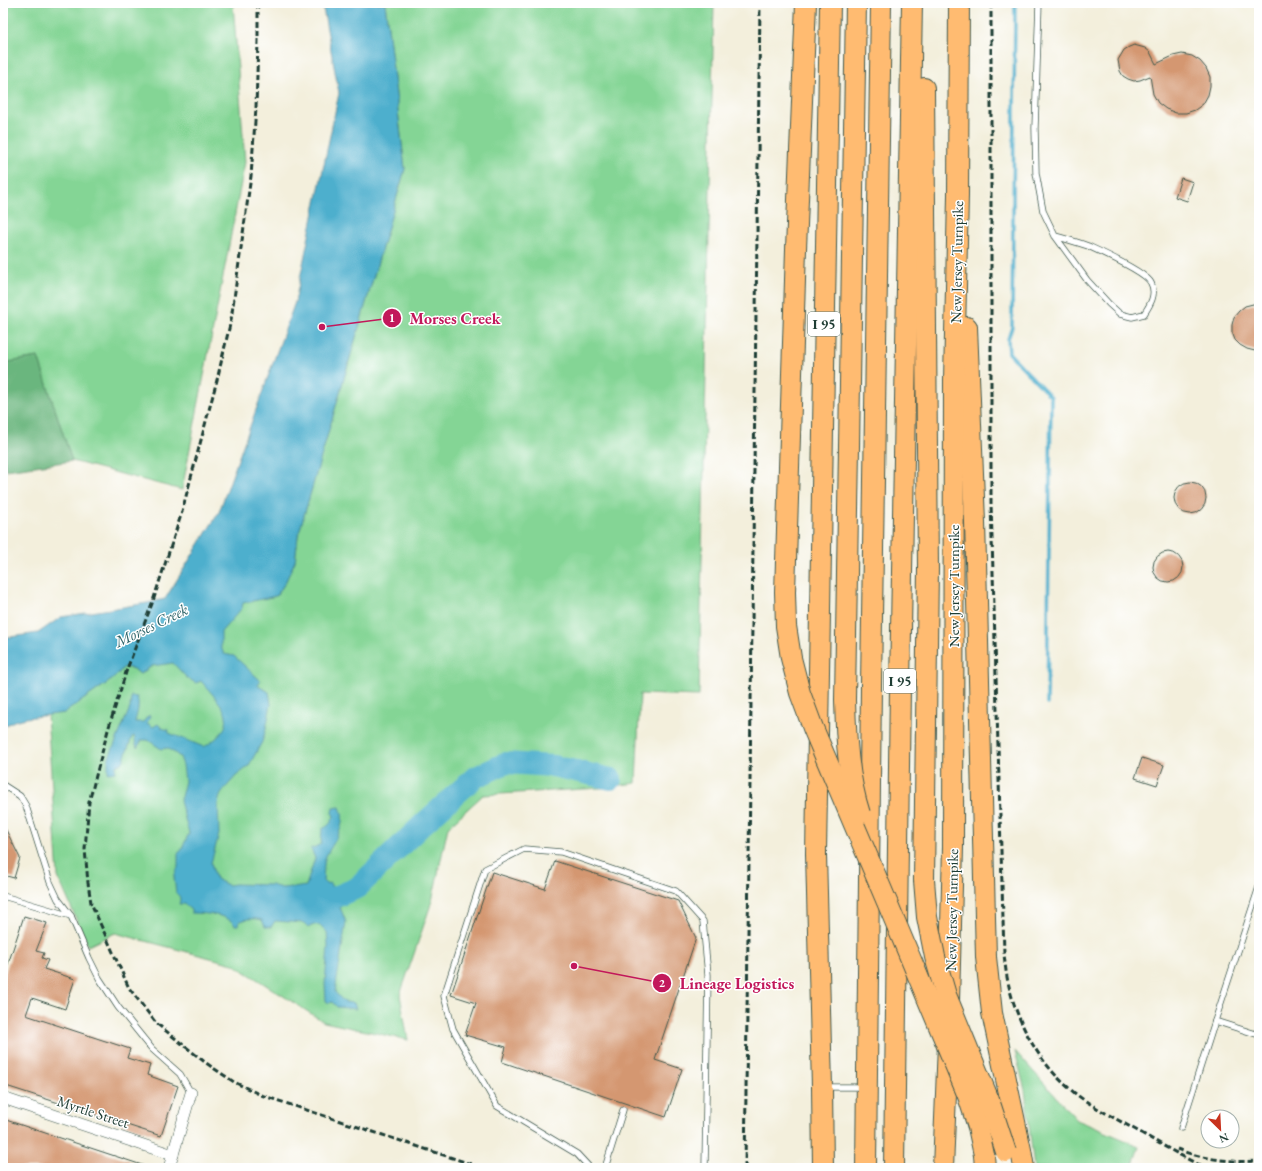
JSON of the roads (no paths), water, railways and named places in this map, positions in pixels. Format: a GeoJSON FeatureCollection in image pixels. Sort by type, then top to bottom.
{"type":"FeatureCollection","features":[{"type":"Feature","properties":{"kind":"highway"},"geometry":{"type":"LineString","coordinates":[[806,3],[786,560],[786,626],[791,658],[800,693],[813,728],[968,1096],[978,1127],[985,1162]]}},
{"type":"Feature","properties":{"kind":"highway","name":"I 95"},"geometry":{"type":"LineString","coordinates":[[823,1168],[816,854],[818,644],[830,3]]}},
{"type":"Feature","properties":{"kind":"highway"},"geometry":{"type":"LineString","coordinates":[[856,3],[845,684],[846,740],[850,773],[859,812],[887,902]]}},
{"type":"Feature","properties":{"kind":"highway","name":"I 95"},"geometry":{"type":"LineString","coordinates":[[866,1168],[871,686],[881,3]]}},
{"type":"Feature","properties":{"kind":"highway","name":"I 95"},"geometry":{"type":"LineString","coordinates":[[894,1168],[916,195],[912,3]]}},
{"type":"Feature","properties":{"kind":"highway"},"geometry":{"type":"LineString","coordinates":[[918,3],[924,28],[916,195],[928,568],[924,880],[927,917],[935,957],[946,995],[989,1100],[1008,1160]]}},
{"type":"Feature","properties":{"kind":"highway","name":"New Jersey Turnpike"},"geometry":{"type":"LineString","coordinates":[[943,1168],[951,967],[953,862],[954,380],[958,195],[959,3]]}},
{"type":"Feature","properties":{"kind":"highway"},"geometry":{"type":"LineString","coordinates":[[958,195],[969,351],[975,506],[986,957],[992,1014],[1024,1168]]}},
{"type":"Feature","properties":{"kind":"street"},"geometry":{"type":"LineString","coordinates":[[169,1168],[191,1093]]}},
{"type":"Feature","properties":{"kind":"street","name":"Myrtle Street"},"geometry":{"type":"LineString","coordinates":[[3,1098],[173,1155]]}},
{"type":"Feature","properties":{"kind":"lane"},"geometry":{"type":"LineString","coordinates":[[1039,3],[1036,173],[1043,211],[1055,236],[1087,280],[1120,314],[1132,317],[1144,314],[1151,304],[1153,292],[1152,284],[1147,276],[1138,270],[1088,246],[1055,236]]}},
{"type":"Feature","properties":{"kind":"lane"},"geometry":{"type":"LineString","coordinates":[[3,785],[20,796],[26,806],[50,882],[58,899],[71,916],[99,978],[118,1007],[152,1049],[180,1074],[191,1093]]}},
{"type":"Feature","properties":{"kind":"lane"},"geometry":{"type":"LineString","coordinates":[[590,1168],[577,1154],[497,1106],[454,1029],[444,996],[485,869],[524,849],[561,852],[676,891],[703,921],[708,975],[705,1168]]}},
{"type":"Feature","properties":{"kind":"lane"},"geometry":{"type":"LineString","coordinates":[[1181,1128],[1259,887]]}},
{"type":"Feature","properties":{"kind":"lane"},"geometry":{"type":"LineString","coordinates":[[3,896],[71,916]]}},
{"type":"Feature","properties":{"kind":"lane"},"geometry":{"type":"LineString","coordinates":[[1215,1021],[1259,1035]]}},
{"type":"Feature","properties":{"kind":"lane"},"geometry":{"type":"LineString","coordinates":[[822,1087],[868,1087]]}},
{"type":"Feature","properties":{"kind":"lane"},"geometry":{"type":"LineString","coordinates":[[605,1168],[623,1110]]}},
{"type":"Feature","properties":{"kind":"water"},"geometry":{"type":"Polygon","coordinates":[[[322,3],[385,3],[405,169],[298,536],[295,561],[285,583],[276,596],[243,603],[242,608],[221,632],[221,647],[224,654],[234,656],[260,680],[258,686],[269,692],[271,704],[262,742],[248,767],[236,776],[221,793],[218,803],[219,834],[211,863],[216,879],[228,885],[271,885],[282,888],[306,886],[315,858],[311,849],[321,844],[322,829],[332,821],[334,816],[332,813],[333,808],[340,807],[342,814],[341,826],[339,833],[325,859],[323,881],[326,884],[330,883],[346,922],[335,992],[344,1002],[354,1003],[356,1009],[337,1007],[332,1002],[329,1003],[326,1001],[325,984],[328,946],[327,932],[321,926],[314,924],[308,927],[304,923],[275,921],[271,927],[265,927],[262,920],[253,919],[247,919],[239,922],[238,925],[235,925],[231,921],[221,916],[191,913],[191,910],[184,904],[179,904],[180,898],[176,893],[174,877],[178,867],[178,853],[181,851],[189,833],[180,801],[185,781],[183,765],[180,757],[168,748],[161,749],[148,740],[142,740],[137,748],[134,736],[132,737],[123,762],[116,766],[115,772],[108,773],[108,760],[130,708],[131,696],[137,697],[138,700],[138,710],[135,722],[143,722],[149,715],[150,717],[147,723],[153,727],[158,724],[162,728],[168,730],[169,733],[204,747],[216,738],[223,730],[226,723],[226,715],[217,699],[201,681],[196,683],[187,678],[173,663],[152,666],[140,674],[134,669],[124,667],[113,679],[64,713],[26,718],[14,721],[3,727],[3,638],[38,633],[61,617],[165,599],[219,512],[295,302],[339,93],[322,3]]]}},
{"type":"Feature","properties":{"kind":"waterway"},"geometry":{"type":"LineString","coordinates":[[1015,3],[1012,327],[1008,339],[1009,353],[1051,397],[1047,704]]}},
{"type":"Feature","properties":{"kind":"waterway"},"geometry":{"type":"LineString","coordinates":[[308,904],[321,903],[357,888],[422,825],[474,778],[506,763],[553,766],[611,779]]}},
{"type":"Feature","properties":{"kind":"railway"},"geometry":{"type":"LineString","coordinates":[[258,3],[256,108],[251,176],[231,320],[217,380],[181,515],[153,601],[127,669],[108,730],[89,802],[85,849],[91,903],[129,988],[156,1023],[206,1063],[234,1082],[261,1095],[483,1168]]}},
{"type":"Feature","properties":{"kind":"railway"},"geometry":{"type":"LineString","coordinates":[[745,1168],[760,3]]}},
{"type":"Feature","properties":{"kind":"railway"},"geometry":{"type":"LineString","coordinates":[[991,3],[991,503],[1004,954],[1007,979],[1018,1016],[1035,1048],[1045,1062],[1070,1089],[1103,1112],[1179,1155],[1206,1168]]}},
{"type":"Feature","properties":{"kind":"railway"},"geometry":{"type":"LineString","coordinates":[[1177,1149],[1217,1160],[1259,1161]]}},
{"type":"Feature","properties":{"kind":"place","name":"Morses Creek"},"geometry":{"type":"Point","coordinates":[322,327]}},
{"type":"Feature","properties":{"kind":"place","name":"Lineage Logistics"},"geometry":{"type":"Point","coordinates":[574,966]}}]}
